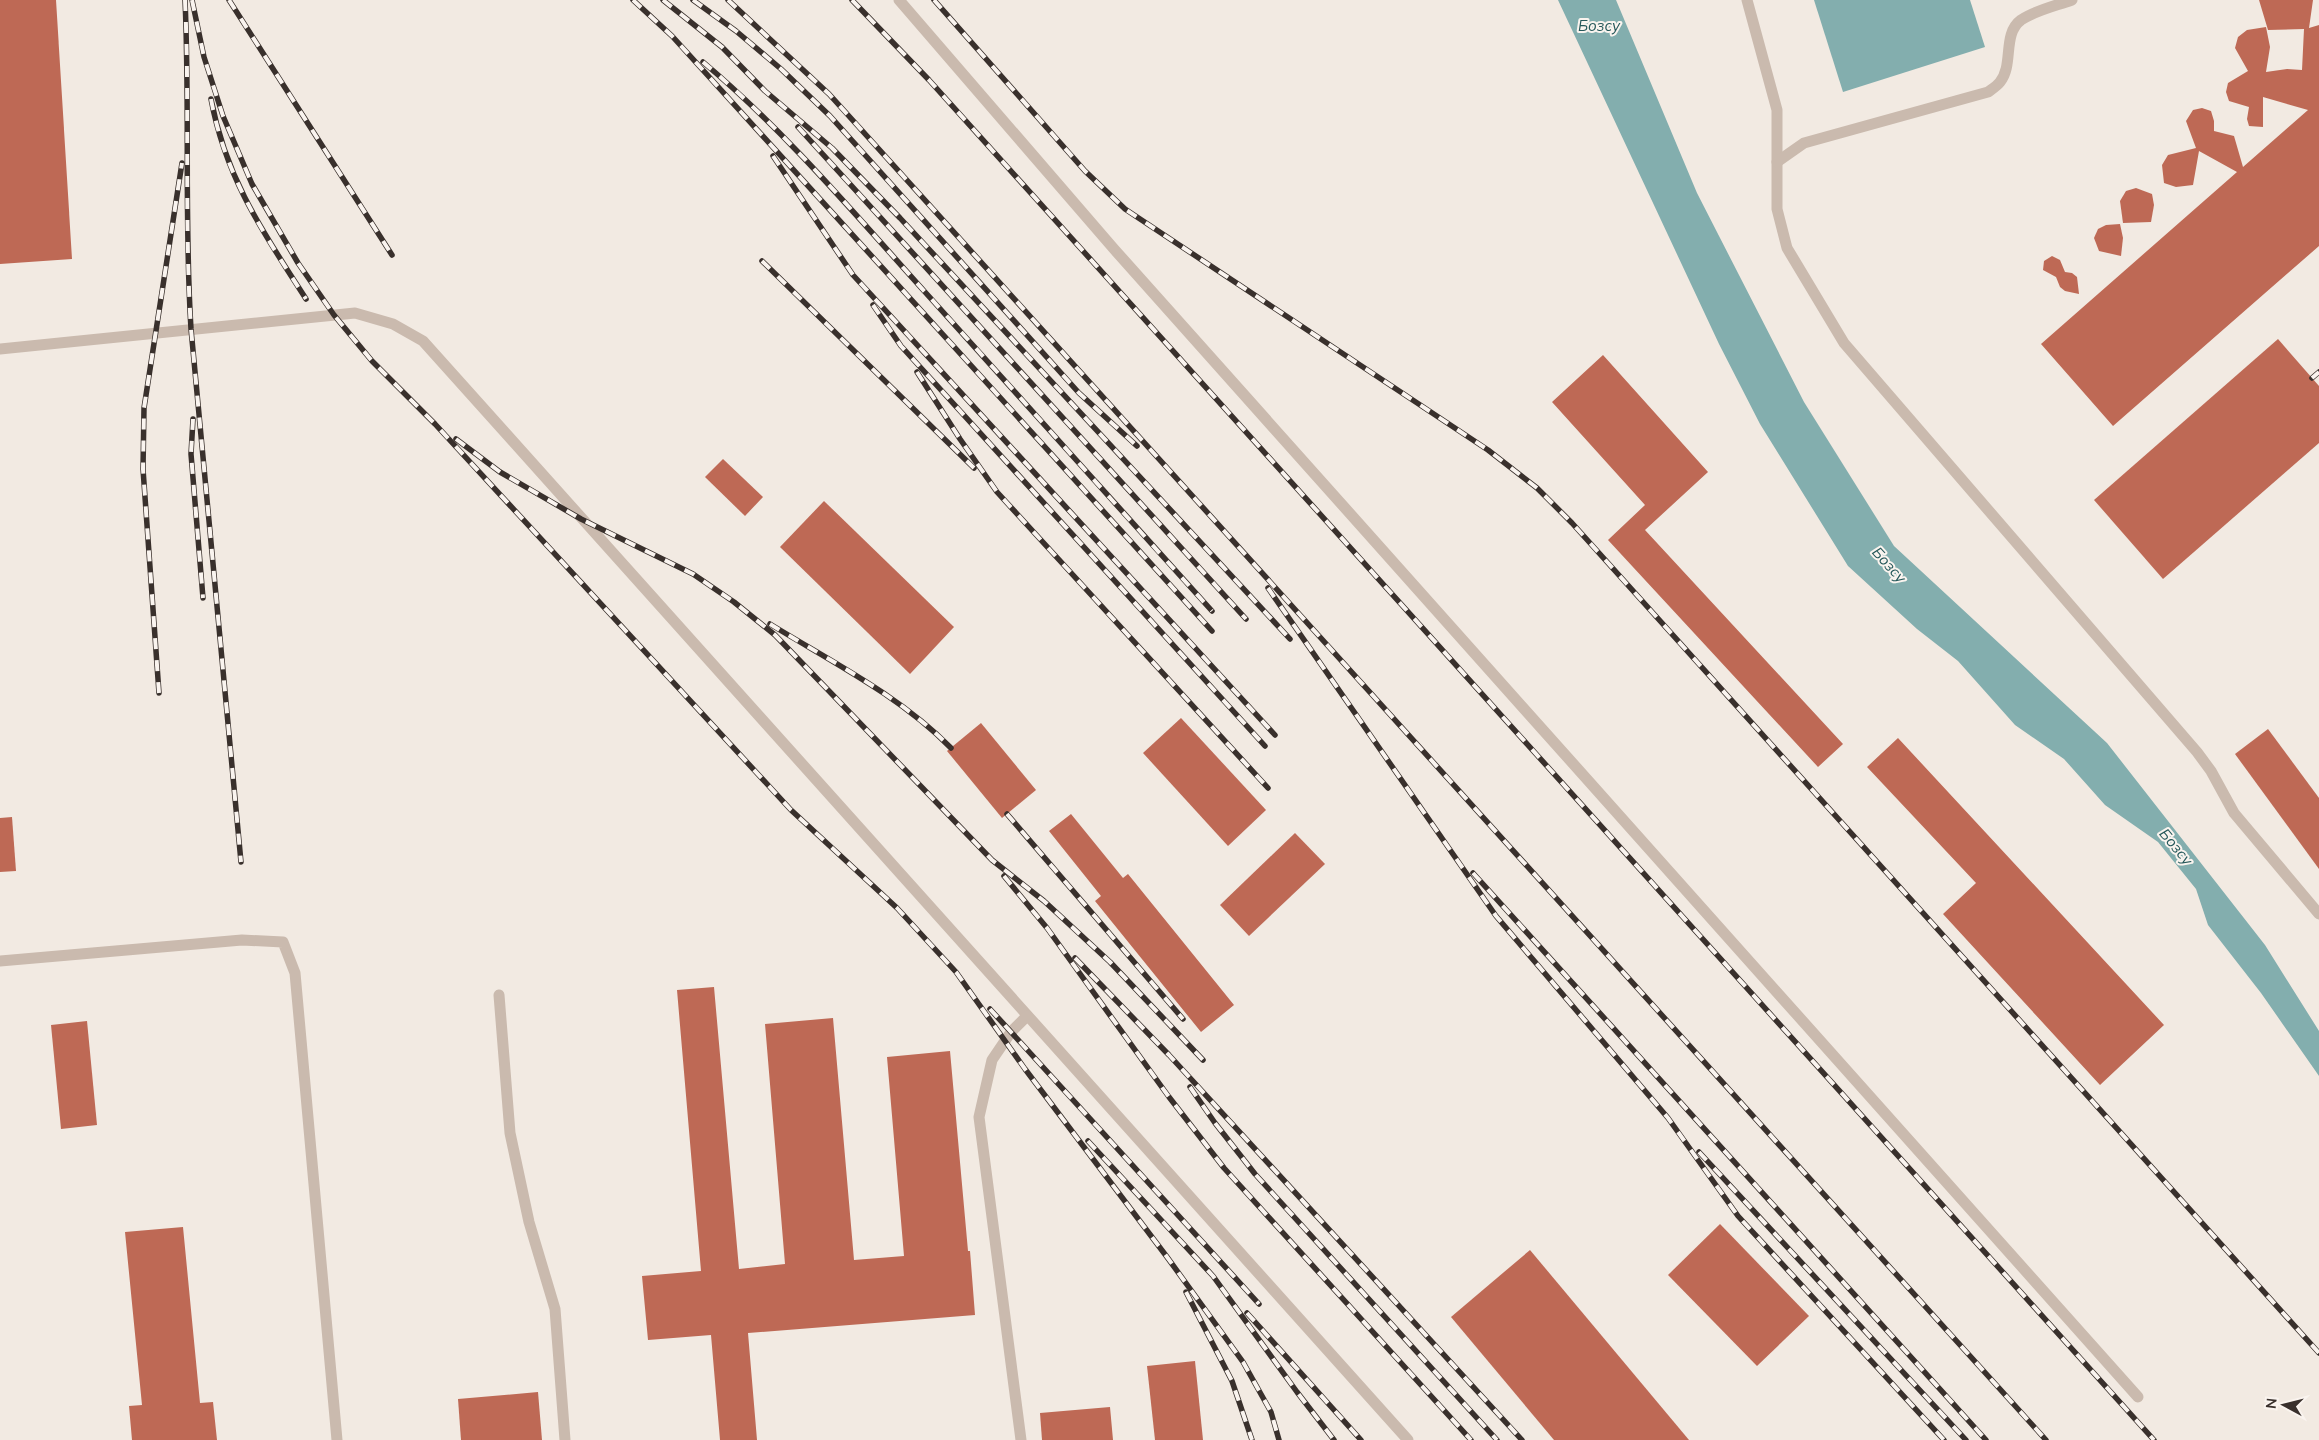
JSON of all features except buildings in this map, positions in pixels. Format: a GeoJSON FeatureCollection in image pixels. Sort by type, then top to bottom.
{"type":"FeatureCollection","features":[{"type":"Feature","properties":{"kind":"lane"},"geometry":{"type":"LineString","coordinates":[[899,0],[1114,249],[2138,1397]]}},
{"type":"Feature","properties":{"kind":"lane"},"geometry":{"type":"LineString","coordinates":[[1747,0],[1777,110],[1777,209],[1787,248],[1844,343],[2197,752],[2211,771],[2234,813],[2319,914]]}},
{"type":"Feature","properties":{"kind":"lane"},"geometry":{"type":"LineString","coordinates":[[1777,162],[1804,143],[1988,92],[2001,82],[2008,62],[2011,33],[2019,21],[2037,12],[2072,0]]}},
{"type":"Feature","properties":{"kind":"lane"},"geometry":{"type":"LineString","coordinates":[[0,349],[355,313],[393,324],[423,342],[1408,1440]]}},
{"type":"Feature","properties":{"kind":"lane"},"geometry":{"type":"LineString","coordinates":[[0,961],[242,940],[283,942],[295,973],[337,1440]]}},
{"type":"Feature","properties":{"kind":"lane"},"geometry":{"type":"LineString","coordinates":[[499,995],[510,1133],[529,1222],[555,1309],[565,1440]]}},
{"type":"Feature","properties":{"kind":"lane"},"geometry":{"type":"LineString","coordinates":[[1021,1440],[979,1117],[992,1060],[1011,1032],[1027,1016]]}},
{"type":"Feature","properties":{"kind":"water","name":"Бозсу"},"geometry":{"type":"Polygon","coordinates":[[[1558,0],[1616,0],[1697,193],[1804,402],[1894,546],[2107,743],[2265,945],[2319,1031],[2319,1076],[2261,993],[2208,925],[2196,889],[2158,842],[2105,805],[2064,759],[2015,725],[1958,661],[1917,629],[1848,566],[1760,424],[1719,344],[1558,0]]]}},
{"type":"Feature","properties":{"kind":"water"},"geometry":{"type":"Polygon","coordinates":[[[1814,0],[1970,0],[1985,47],[1843,92],[1814,0]]]}},
{"type":"Feature","properties":{"kind":"railway"},"geometry":{"type":"LineString","coordinates":[[185,0],[188,247],[191,329],[241,862]]}},
{"type":"Feature","properties":{"kind":"railway"},"geometry":{"type":"LineString","coordinates":[[192,0],[204,57],[223,116],[252,184],[298,263],[334,315],[372,361],[435,424],[791,810],[897,908],[956,972],[1025,1069],[1167,1257],[1243,1362],[1271,1412],[1279,1440]]}},
{"type":"Feature","properties":{"kind":"railway"},"geometry":{"type":"LineString","coordinates":[[229,0],[392,255]]}},
{"type":"Feature","properties":{"kind":"railway"},"geometry":{"type":"LineString","coordinates":[[633,0],[672,36],[1212,631]]}},
{"type":"Feature","properties":{"kind":"railway"},"geometry":{"type":"LineString","coordinates":[[663,0],[722,47],[765,91],[832,148],[900,218],[1290,639]]}},
{"type":"Feature","properties":{"kind":"railway"},"geometry":{"type":"LineString","coordinates":[[693,0],[736,31],[781,69],[830,116],[1079,393],[1137,446]]}},
{"type":"Feature","properties":{"kind":"railway"},"geometry":{"type":"LineString","coordinates":[[728,0],[829,94],[2046,1440]]}},
{"type":"Feature","properties":{"kind":"railway"},"geometry":{"type":"LineString","coordinates":[[852,0],[929,80],[2154,1440]]}},
{"type":"Feature","properties":{"kind":"railway"},"geometry":{"type":"LineString","coordinates":[[934,0],[1085,171],[1125,209],[1488,450],[1537,488],[1572,523],[2319,1353]]}},
{"type":"Feature","properties":{"kind":"railway"},"geometry":{"type":"LineString","coordinates":[[703,62],[762,116],[845,202],[1212,611]]}},
{"type":"Feature","properties":{"kind":"railway"},"geometry":{"type":"LineString","coordinates":[[211,99],[226,155],[236,180],[275,251],[306,299]]}},
{"type":"Feature","properties":{"kind":"railway"},"geometry":{"type":"LineString","coordinates":[[798,127],[1246,619]]}},
{"type":"Feature","properties":{"kind":"railway"},"geometry":{"type":"LineString","coordinates":[[773,156],[853,275],[1275,735]]}},
{"type":"Feature","properties":{"kind":"railway"},"geometry":{"type":"LineString","coordinates":[[159,693],[143,469],[144,408],[182,163]]}},
{"type":"Feature","properties":{"kind":"railway"},"geometry":{"type":"LineString","coordinates":[[762,261],[974,468]]}},
{"type":"Feature","properties":{"kind":"railway"},"geometry":{"type":"LineString","coordinates":[[873,305],[901,346],[1265,746]]}},
{"type":"Feature","properties":{"kind":"railway"},"geometry":{"type":"LineString","coordinates":[[917,372],[997,492],[1268,788]]}},
{"type":"Feature","properties":{"kind":"railway"},"geometry":{"type":"LineString","coordinates":[[2312,378],[2319,372]]}},
{"type":"Feature","properties":{"kind":"railway"},"geometry":{"type":"LineString","coordinates":[[193,419],[191,454],[203,598]]}},
{"type":"Feature","properties":{"kind":"railway"},"geometry":{"type":"LineString","coordinates":[[456,439],[500,472],[581,519],[693,574],[734,602],[775,635],[992,860],[1044,901],[1110,962],[1203,1060]]}},
{"type":"Feature","properties":{"kind":"railway"},"geometry":{"type":"LineString","coordinates":[[1268,588],[1496,916],[1668,1118],[1738,1216],[1944,1440]]}},
{"type":"Feature","properties":{"kind":"railway"},"geometry":{"type":"LineString","coordinates":[[770,624],[888,696],[931,729],[951,748]]}},
{"type":"Feature","properties":{"kind":"railway"},"geometry":{"type":"LineString","coordinates":[[1007,814],[1183,1019]]}},
{"type":"Feature","properties":{"kind":"railway"},"geometry":{"type":"LineString","coordinates":[[1473,873],[1986,1440]]}},
{"type":"Feature","properties":{"kind":"railway"},"geometry":{"type":"LineString","coordinates":[[1004,876],[1047,928],[1169,1097],[1224,1168],[1471,1440]]}},
{"type":"Feature","properties":{"kind":"railway"},"geometry":{"type":"LineString","coordinates":[[1075,958],[1169,1055],[1522,1440]]}},
{"type":"Feature","properties":{"kind":"railway"},"geometry":{"type":"LineString","coordinates":[[990,1009],[1259,1304]]}},
{"type":"Feature","properties":{"kind":"railway"},"geometry":{"type":"LineString","coordinates":[[1190,1087],[1215,1123],[1255,1174],[1497,1440]]}},
{"type":"Feature","properties":{"kind":"railway"},"geometry":{"type":"LineString","coordinates":[[1088,1141],[1213,1276],[1334,1440]]}},
{"type":"Feature","properties":{"kind":"railway"},"geometry":{"type":"LineString","coordinates":[[1699,1152],[1966,1440]]}},
{"type":"Feature","properties":{"kind":"railway"},"geometry":{"type":"LineString","coordinates":[[1186,1292],[1232,1381],[1252,1440]]}},
{"type":"Feature","properties":{"kind":"railway"},"geometry":{"type":"LineString","coordinates":[[1247,1313],[1361,1440]]}}]}
